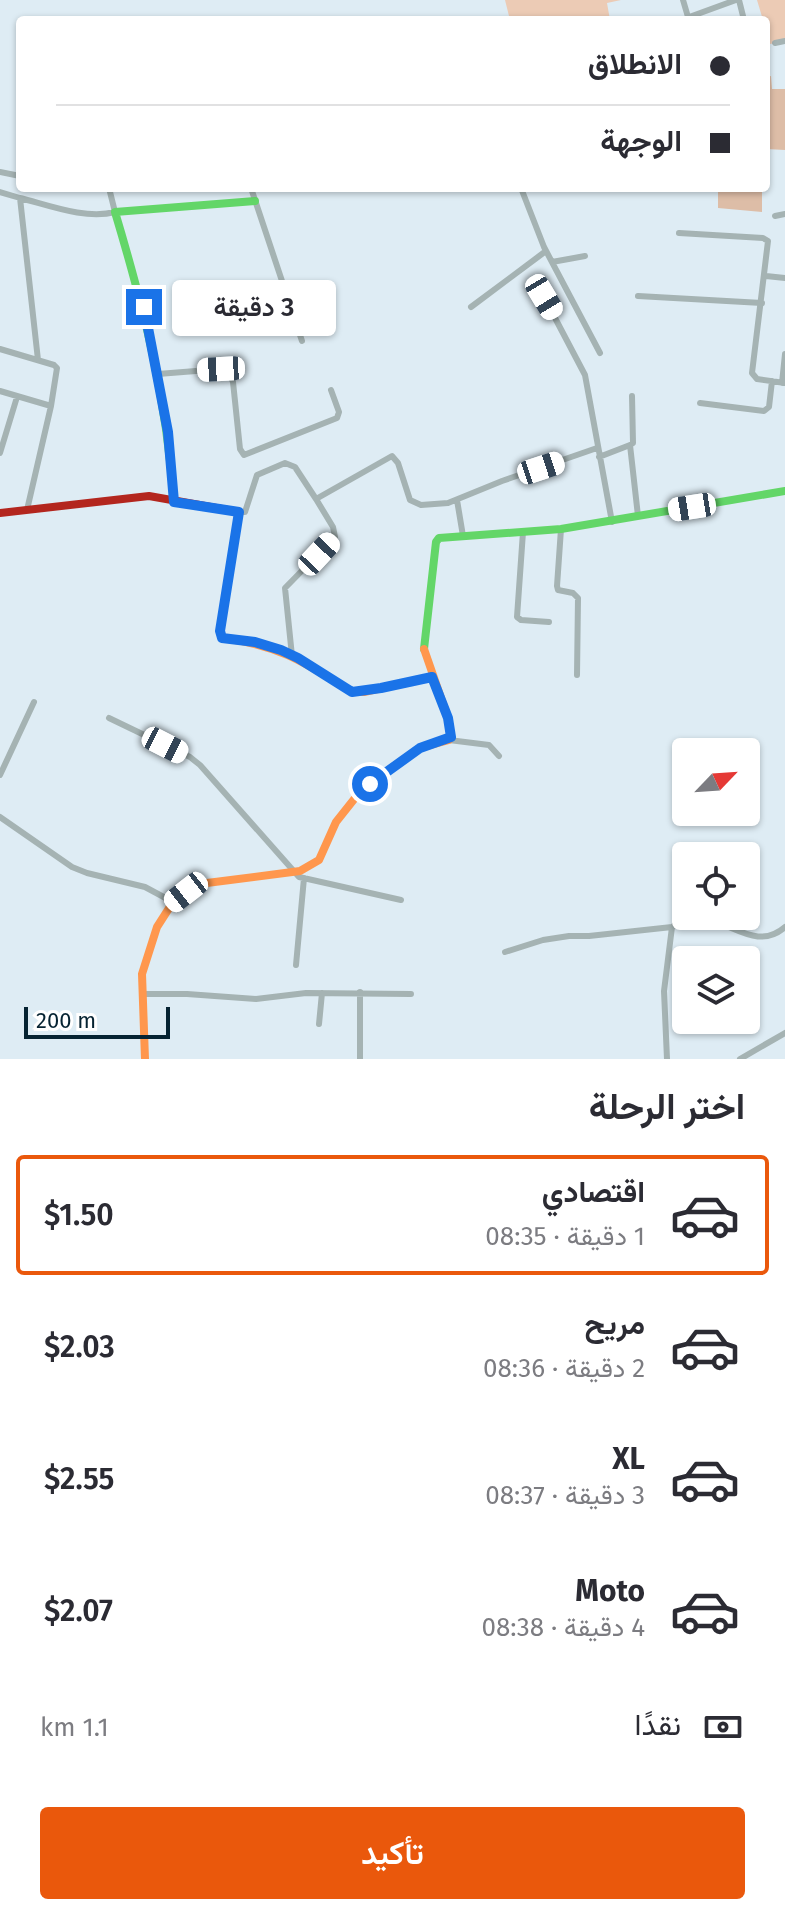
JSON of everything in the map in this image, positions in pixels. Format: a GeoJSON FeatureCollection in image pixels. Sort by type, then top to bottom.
{"type":"FeatureCollection","features":[{"type":"Feature","properties":{"kind":"street"},"geometry":{"type":"LineString","coordinates":[[693,16],[738,0]]}},
{"type":"Feature","properties":{"kind":"street"},"geometry":{"type":"LineString","coordinates":[[775,43],[785,41]]}},
{"type":"Feature","properties":{"kind":"street"},"geometry":{"type":"LineString","coordinates":[[0,192],[94,214],[255,201]]}},
{"type":"Feature","properties":{"kind":"street"},"geometry":{"type":"LineString","coordinates":[[110,192],[142,301],[158,374],[168,432],[174,502]]}},
{"type":"Feature","properties":{"kind":"street"},"geometry":{"type":"LineString","coordinates":[[252,192],[302,341]]}},
{"type":"Feature","properties":{"kind":"street"},"geometry":{"type":"LineString","coordinates":[[523,192],[546,251],[600,353]]}},
{"type":"Feature","properties":{"kind":"street"},"geometry":{"type":"LineString","coordinates":[[20,198],[38,360]]}},
{"type":"Feature","properties":{"kind":"street"},"geometry":{"type":"LineString","coordinates":[[775,216],[785,214]]}},
{"type":"Feature","properties":{"kind":"street"},"geometry":{"type":"LineString","coordinates":[[679,233],[766,239],[766,276],[752,373],[757,379],[784,383],[785,354]]}},
{"type":"Feature","properties":{"kind":"street"},"geometry":{"type":"LineString","coordinates":[[471,307],[546,251]]}},
{"type":"Feature","properties":{"kind":"street"},"geometry":{"type":"LineString","coordinates":[[552,262],[585,256]]}},
{"type":"Feature","properties":{"kind":"street"},"geometry":{"type":"LineString","coordinates":[[766,276],[785,278]]}},
{"type":"Feature","properties":{"kind":"street"},"geometry":{"type":"LineString","coordinates":[[638,296],[762,303]]}},
{"type":"Feature","properties":{"kind":"street"},"geometry":{"type":"LineString","coordinates":[[544,297],[585,375],[612,522]]}},
{"type":"Feature","properties":{"kind":"street"},"geometry":{"type":"LineString","coordinates":[[0,349],[57,366],[27,510]]}},
{"type":"Feature","properties":{"kind":"street"},"geometry":{"type":"LineString","coordinates":[[158,374],[221,369],[229,373],[233,382],[240,449],[244,455],[337,418],[339,412],[331,390]]}},
{"type":"Feature","properties":{"kind":"street"},"geometry":{"type":"LineString","coordinates":[[700,403],[764,411],[769,407],[772,381]]}},
{"type":"Feature","properties":{"kind":"street"},"geometry":{"type":"LineString","coordinates":[[0,391],[51,406]]}},
{"type":"Feature","properties":{"kind":"street"},"geometry":{"type":"LineString","coordinates":[[599,457],[633,443],[632,396]]}},
{"type":"Feature","properties":{"kind":"street"},"geometry":{"type":"LineString","coordinates":[[0,453],[17,397]]}},
{"type":"Feature","properties":{"kind":"street"},"geometry":{"type":"LineString","coordinates":[[630,445],[638,516]]}},
{"type":"Feature","properties":{"kind":"street"},"geometry":{"type":"LineString","coordinates":[[316,499],[392,456],[398,463],[414,504],[448,503],[597,448]]}},
{"type":"Feature","properties":{"kind":"street"},"geometry":{"type":"LineString","coordinates":[[0,513],[141,496],[245,512],[257,475],[285,463],[295,467],[333,527],[335,537],[285,588],[292,656]]}},
{"type":"Feature","properties":{"kind":"street"},"geometry":{"type":"LineString","coordinates":[[449,740],[448,718],[423,645],[436,542],[443,536],[561,529],[785,491]]}},
{"type":"Feature","properties":{"kind":"street"},"geometry":{"type":"LineString","coordinates":[[457,500],[463,536]]}},
{"type":"Feature","properties":{"kind":"street"},"geometry":{"type":"LineString","coordinates":[[239,512],[221,636],[226,640],[255,642],[292,656],[352,692],[432,677]]}},
{"type":"Feature","properties":{"kind":"street"},"geometry":{"type":"LineString","coordinates":[[561,529],[557,586],[558,590],[573,593],[578,598],[577,675]]}},
{"type":"Feature","properties":{"kind":"street"},"geometry":{"type":"LineString","coordinates":[[523,532],[517,617],[549,622]]}},
{"type":"Feature","properties":{"kind":"street"},"geometry":{"type":"LineString","coordinates":[[0,775],[34,702]]}},
{"type":"Feature","properties":{"kind":"street"},"geometry":{"type":"LineString","coordinates":[[109,718],[190,757],[200,765],[277,849],[293,872],[304,878],[401,900]]}},
{"type":"Feature","properties":{"kind":"street"},"geometry":{"type":"LineString","coordinates":[[145,1059],[142,974],[149,946],[173,902],[199,884],[293,872],[319,860],[336,822],[363,788],[420,748],[449,740],[489,745],[499,756]]}},
{"type":"Feature","properties":{"kind":"street"},"geometry":{"type":"LineString","coordinates":[[0,817],[72,867],[145,887],[173,902]]}},
{"type":"Feature","properties":{"kind":"street"},"geometry":{"type":"LineString","coordinates":[[296,965],[304,878]]}},
{"type":"Feature","properties":{"kind":"street"},"geometry":{"type":"LineString","coordinates":[[505,952],[543,940],[569,936],[672,927],[664,978],[663,1016],[667,1059]]}},
{"type":"Feature","properties":{"kind":"street"},"geometry":{"type":"LineString","coordinates":[[734,930],[765,938],[785,927]]}},
{"type":"Feature","properties":{"kind":"street"},"geometry":{"type":"LineString","coordinates":[[360,992],[360,1059]]}},
{"type":"Feature","properties":{"kind":"street"},"geometry":{"type":"LineString","coordinates":[[142,994],[256,999],[322,993],[411,994]]}},
{"type":"Feature","properties":{"kind":"street"},"geometry":{"type":"LineString","coordinates":[[319,1024],[322,993]]}},
{"type":"Feature","properties":{"kind":"street"},"geometry":{"type":"LineString","coordinates":[[740,1059],[785,1033]]}},
{"type":"Feature","properties":{"kind":"shaded area"},"geometry":{"type":"Polygon","coordinates":[[[505,0],[621,0],[607,3],[609,16],[509,16],[505,0]]]}},
{"type":"Feature","properties":{"kind":"shaded area"},"geometry":{"type":"Polygon","coordinates":[[[757,0],[785,0],[785,41],[770,44],[770,16],[762,16],[757,0]]]}},
{"type":"Feature","properties":{"kind":"shaded area"},"geometry":{"type":"Polygon","coordinates":[[[770,76],[772,89],[785,89],[785,150],[770,149],[770,76]]]}},
{"type":"Feature","properties":{"kind":"shaded area"},"geometry":{"type":"Polygon","coordinates":[[[718,192],[762,192],[762,212],[718,208],[718,192]]]}},
{"type":"Feature","properties":{"kind":"traffic: fast"},"geometry":{"type":"LineString","coordinates":[[174,502],[166,426],[153,355],[115,212],[255,201]]}},
{"type":"Feature","properties":{"kind":"traffic: fast"},"geometry":{"type":"LineString","coordinates":[[424,649],[436,542],[439,538],[561,529],[785,491]]}},
{"type":"Feature","properties":{"kind":"traffic: slow"},"geometry":{"type":"LineString","coordinates":[[220,631],[222,638],[260,645],[290,656],[352,692],[432,677]]}},
{"type":"Feature","properties":{"kind":"traffic: slow"},"geometry":{"type":"LineString","coordinates":[[145,1059],[142,974],[157,927],[173,902],[199,884],[300,871],[319,860],[336,822],[363,788],[420,748],[449,740],[448,718],[424,649]]}},
{"type":"Feature","properties":{"kind":"traffic: jam"},"geometry":{"type":"LineString","coordinates":[[0,513],[149,496],[239,512],[220,631]]}},
{"type":"Feature","properties":{"kind":"route"},"geometry":{"type":"LineString","coordinates":[[144,307],[168,432],[174,502],[239,512],[220,631],[222,638],[242,639],[281,650],[352,692],[432,677],[442,699],[451,737],[420,748],[370,784]]}}]}
